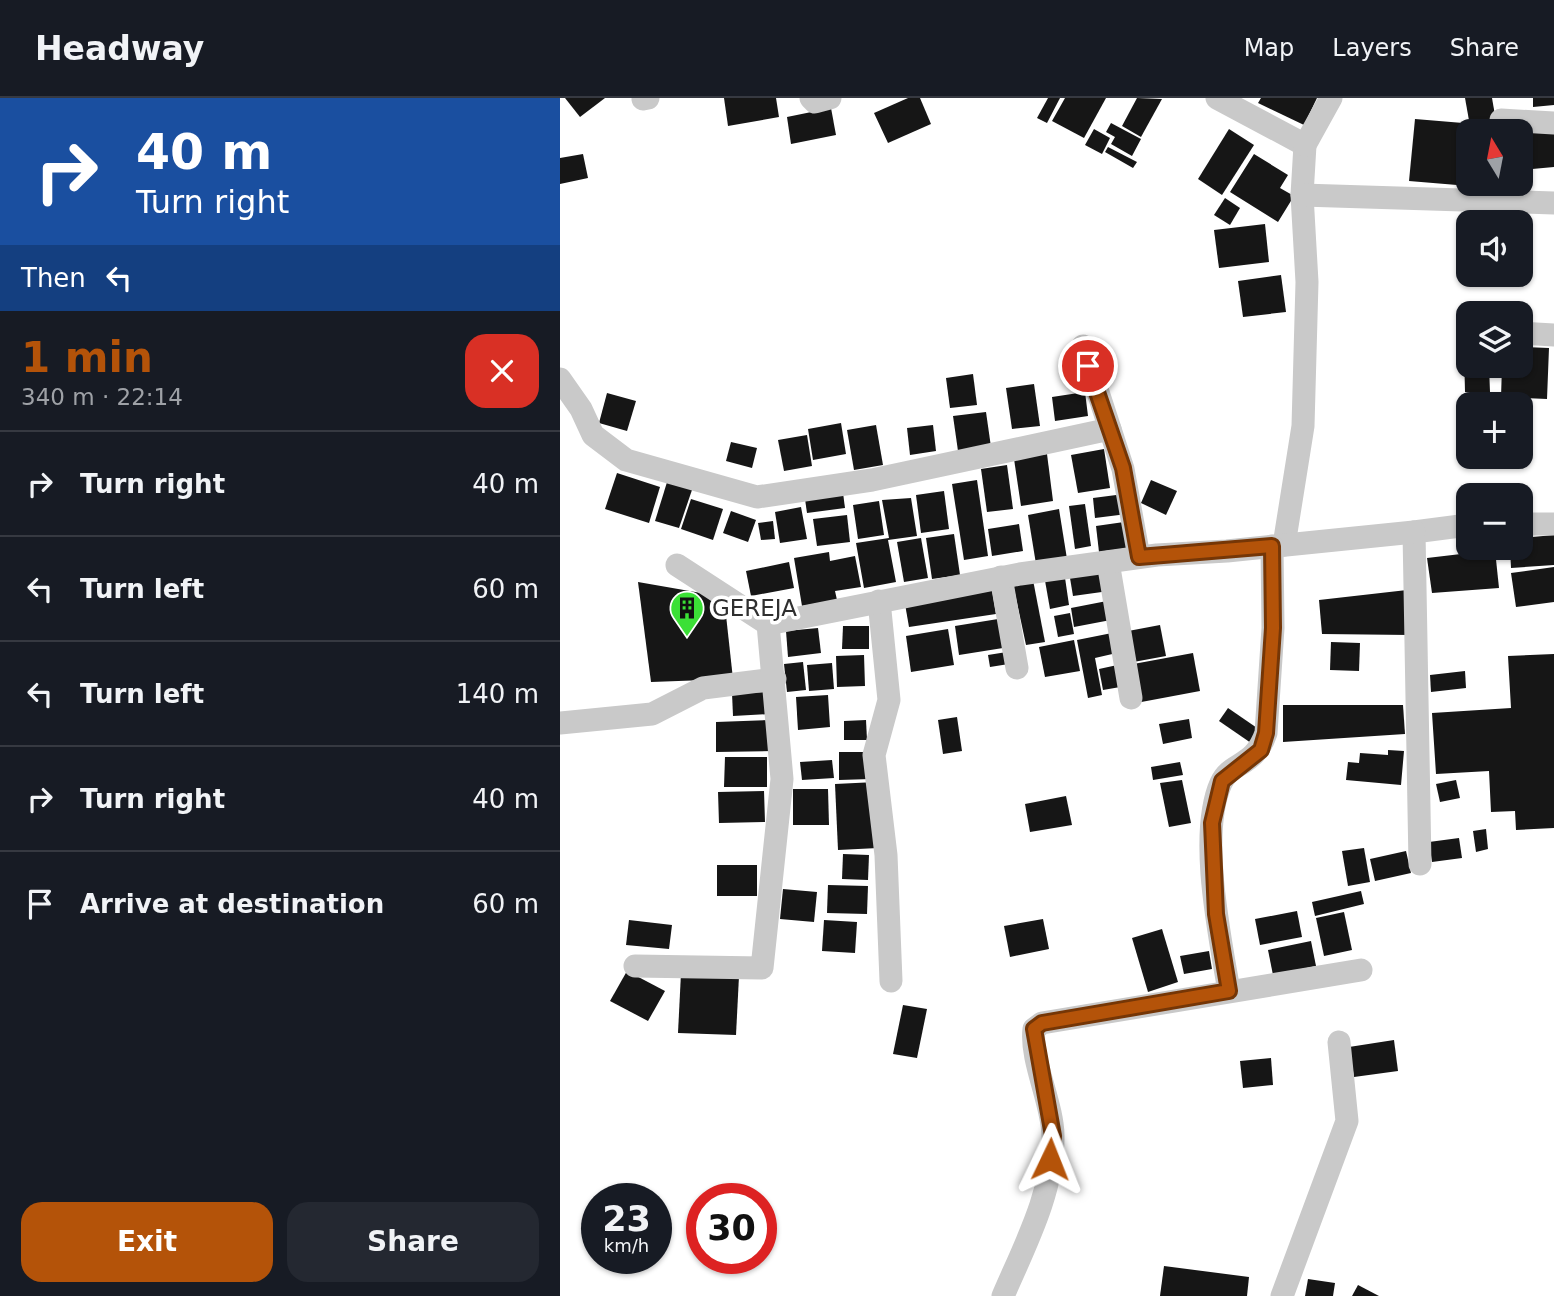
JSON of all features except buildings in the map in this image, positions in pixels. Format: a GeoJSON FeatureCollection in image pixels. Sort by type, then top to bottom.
{"type":"FeatureCollection","features":[{"type":"Feature","properties":{"kind":"street"},"geometry":{"type":"LineString","coordinates":[[1217,98],[1304,145]]}},
{"type":"Feature","properties":{"kind":"street"},"geometry":{"type":"LineString","coordinates":[[1229,991],[1216,914],[1212,823],[1222,781],[1261,750],[1266,733],[1278,546],[1303,425],[1307,282],[1302,195],[1304,145],[1331,98]]}},
{"type":"Feature","properties":{"kind":"street"},"geometry":{"type":"LineString","coordinates":[[1533,122],[1554,123]]}},
{"type":"Feature","properties":{"kind":"street"},"geometry":{"type":"LineString","coordinates":[[1302,195],[1554,203]]}},
{"type":"Feature","properties":{"kind":"street"},"geometry":{"type":"LineString","coordinates":[[1533,334],[1554,335]]}},
{"type":"Feature","properties":{"kind":"street"},"geometry":{"type":"LineString","coordinates":[[1083,346],[1123,468],[1139,557]]}},
{"type":"Feature","properties":{"kind":"street"},"geometry":{"type":"LineString","coordinates":[[560,379],[581,409],[593,435],[626,460],[738,494],[757,497],[873,480],[1110,429]]}},
{"type":"Feature","properties":{"kind":"street"},"geometry":{"type":"LineString","coordinates":[[1533,524],[1554,524]]}},
{"type":"Feature","properties":{"kind":"street"},"geometry":{"type":"LineString","coordinates":[[677,565],[768,624],[1001,577],[1139,557],[1278,546],[1456,527]]}},
{"type":"Feature","properties":{"kind":"street"},"geometry":{"type":"LineString","coordinates":[[1414,532],[1420,864]]}},
{"type":"Feature","properties":{"kind":"street"},"geometry":{"type":"LineString","coordinates":[[1108,562],[1131,698]]}},
{"type":"Feature","properties":{"kind":"street"},"geometry":{"type":"LineString","coordinates":[[1001,577],[1017,667]]}},
{"type":"Feature","properties":{"kind":"street"},"geometry":{"type":"LineString","coordinates":[[879,601],[889,700],[874,755],[886,855],[891,981]]}},
{"type":"Feature","properties":{"kind":"street"},"geometry":{"type":"LineString","coordinates":[[635,965],[762,968],[782,779],[768,624]]}},
{"type":"Feature","properties":{"kind":"street"},"geometry":{"type":"LineString","coordinates":[[560,723],[652,714],[703,688],[775,679]]}},
{"type":"Feature","properties":{"kind":"street"},"geometry":{"type":"LineString","coordinates":[[1003,1296],[1027,1242],[1047,1182],[1053,1136],[1034,1029],[1042,1023],[1361,970]]}},
{"type":"Feature","properties":{"kind":"street"},"geometry":{"type":"LineString","coordinates":[[1282,1296],[1347,1121],[1339,1042]]}},
{"type":"Feature","properties":{"kind":"place","name":"GEREJA"},"geometry":{"type":"Point","coordinates":[687,638]}},
{"type":"Feature","properties":{"kind":"route"},"geometry":{"type":"LineString","coordinates":[[1050,1159],[1053,1136],[1033,1036],[1034,1029],[1042,1023],[1229,991],[1216,914],[1212,823],[1222,781],[1261,750],[1269,710],[1273,628],[1272,546],[1139,557],[1123,468],[1088,366]]}}]}
